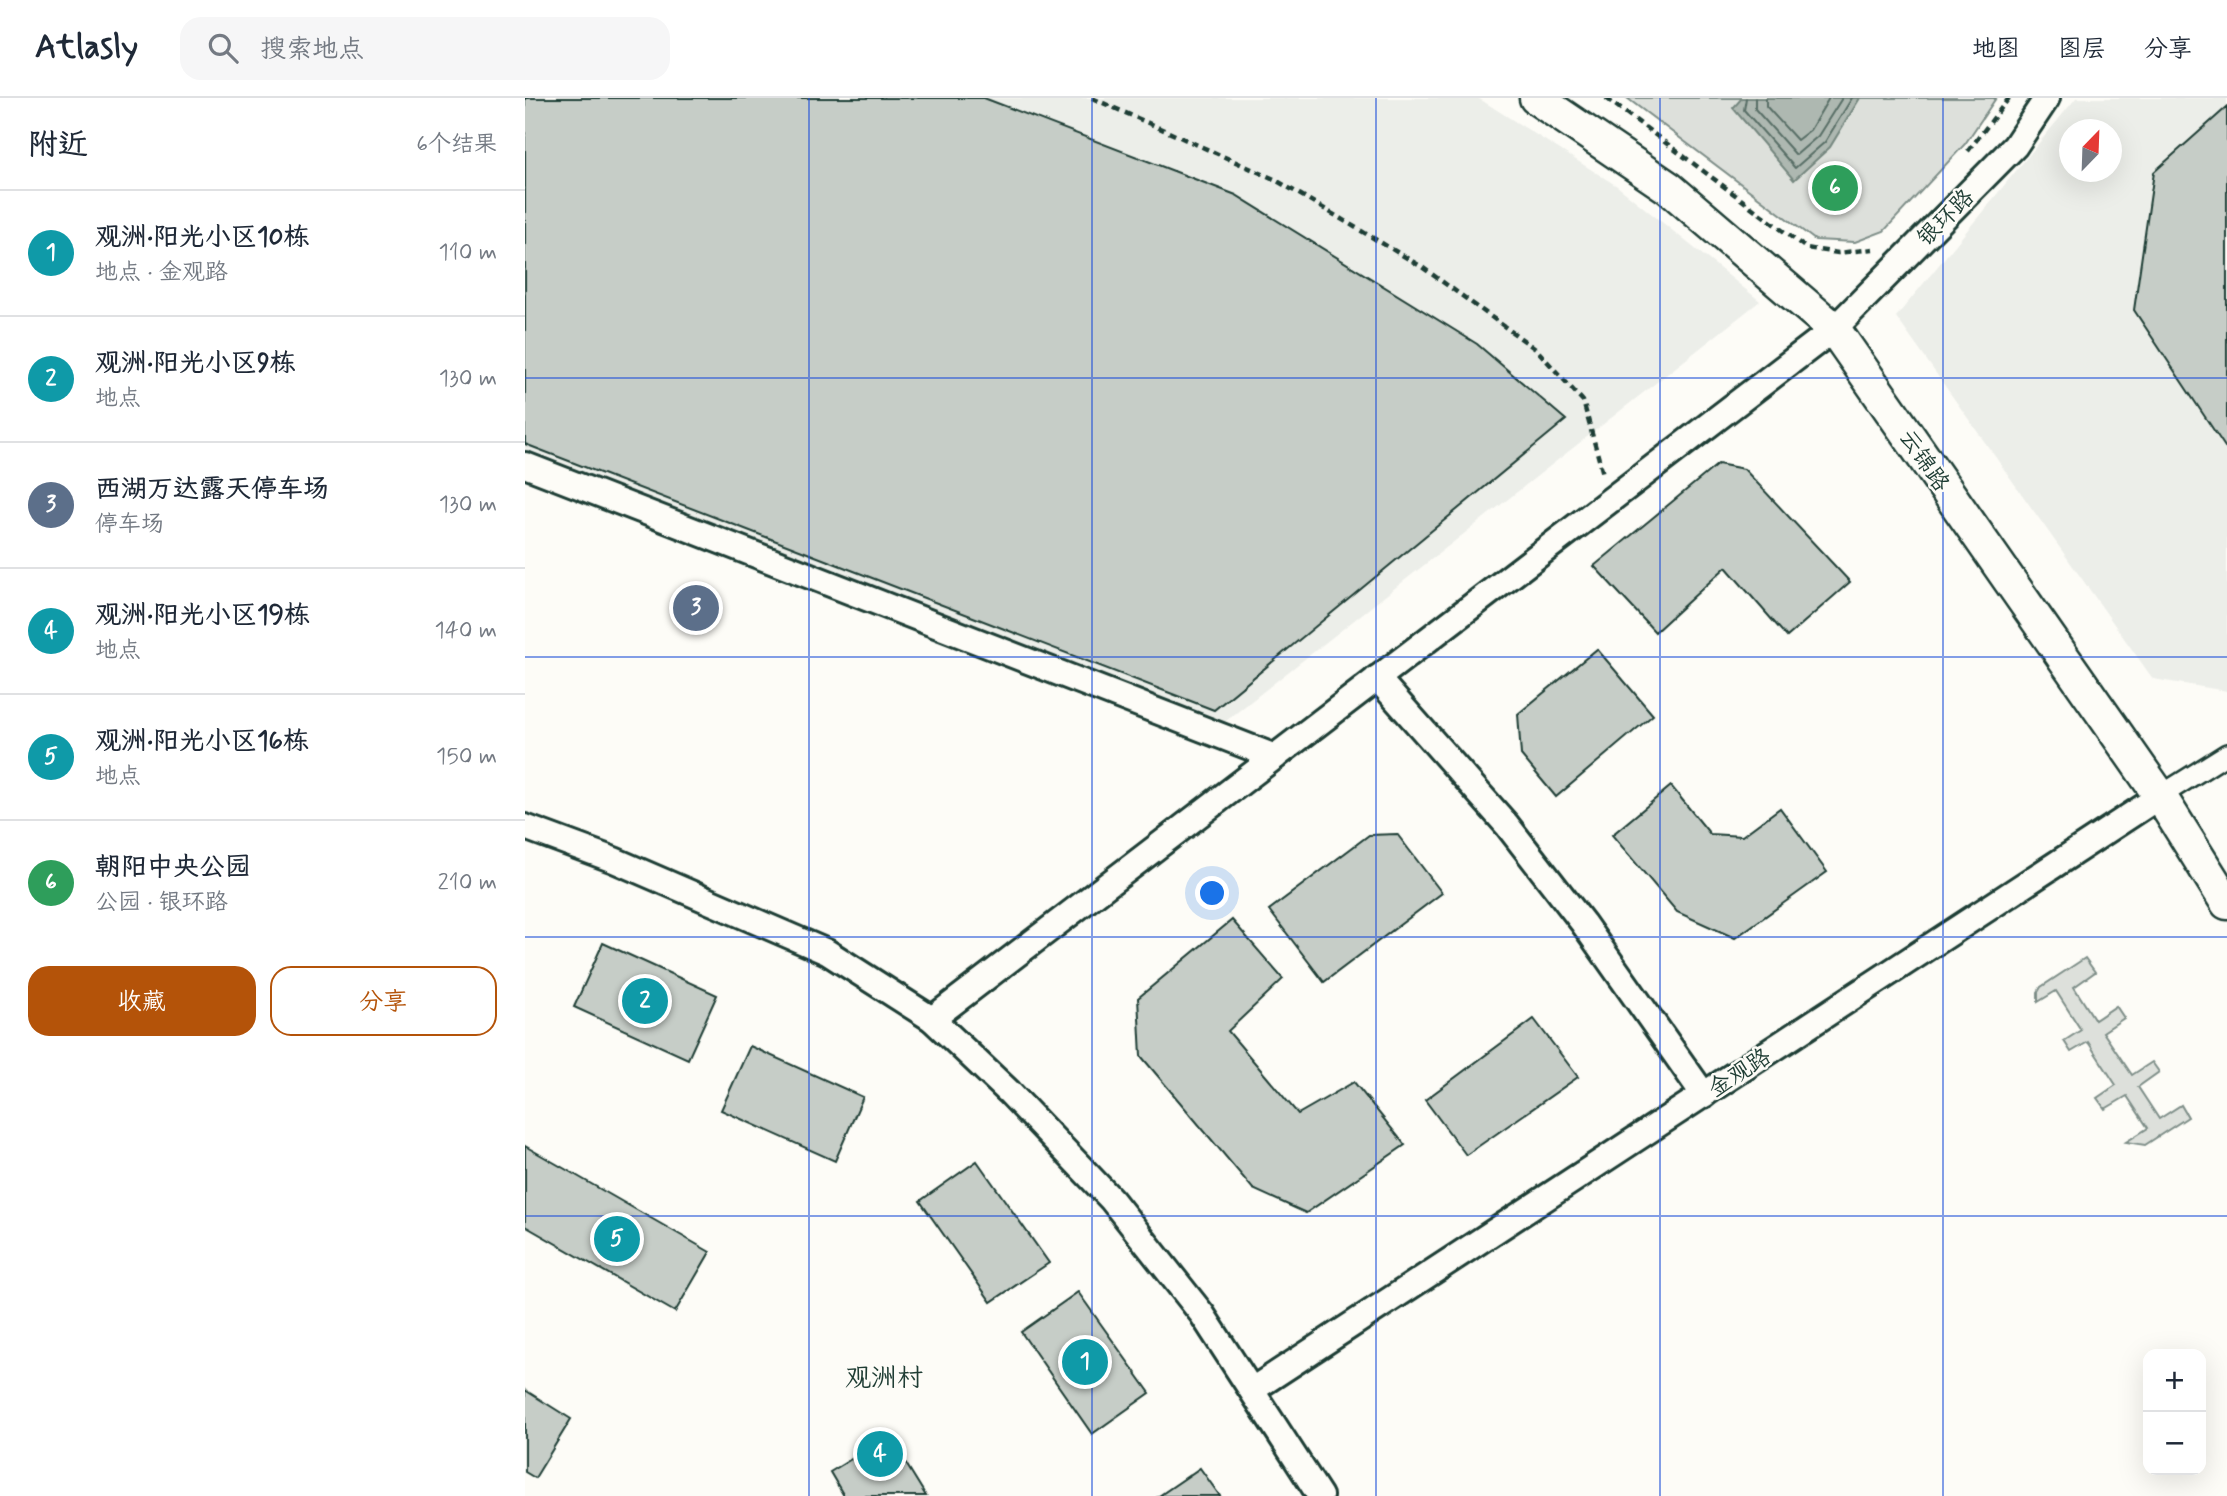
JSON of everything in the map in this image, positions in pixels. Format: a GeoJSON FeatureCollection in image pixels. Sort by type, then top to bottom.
{"type":"FeatureCollection","features":[{"type":"Feature","properties":{"kind":"street","name":"云锦路"},"geometry":{"type":"LineString","coordinates":[[1536,98],[1669,188],[1834,329],[2160,796],[2227,903]]}},
{"type":"Feature","properties":{"kind":"street","name":"银环路"},"geometry":{"type":"LineString","coordinates":[[932,1019],[1834,329],[2015,146],[2047,98]]}},
{"type":"Feature","properties":{"kind":"street"},"geometry":{"type":"LineString","coordinates":[[525,465],[1275,757]]}},
{"type":"Feature","properties":{"kind":"street"},"geometry":{"type":"LineString","coordinates":[[1377,678],[1507,825],[1583,923],[1705,1095]]}},
{"type":"Feature","properties":{"kind":"street","name":"金观路"},"geometry":{"type":"LineString","coordinates":[[1252,1390],[2227,754]]}},
{"type":"Feature","properties":{"kind":"street"},"geometry":{"type":"LineString","coordinates":[[525,827],[614,860],[827,952],[932,1019],[1009,1092],[1112,1200],[1202,1314],[1320,1496]]}},
{"type":"Feature","properties":{"kind":"path"},"geometry":{"type":"LineString","coordinates":[[1092,98],[1274,179],[1422,267],[1537,350],[1583,401],[1610,500]]}},
{"type":"Feature","properties":{"kind":"path"},"geometry":{"type":"LineString","coordinates":[[1606,98],[1806,248],[1838,253],[1875,249]]}},
{"type":"Feature","properties":{"kind":"path"},"geometry":{"type":"LineString","coordinates":[[1966,154],[2009,98]]}},
{"type":"Feature","properties":{"kind":"shaded area"},"geometry":{"type":"Polygon","coordinates":[[[525,98],[1478,98],[1617,186],[1760,301],[1217,728],[525,457],[525,98]]]}},
{"type":"Feature","properties":{"kind":"shaded area"},"geometry":{"type":"Polygon","coordinates":[[[1627,98],[1996,98],[1965,144],[1884,231],[1855,242],[1815,240],[1627,98]]]}},
{"type":"Feature","properties":{"kind":"shaded area"},"geometry":{"type":"Polygon","coordinates":[[[2076,98],[2227,98],[2227,691],[2153,679],[1896,317],[2076,98]]]}},
{"type":"Feature","properties":{"kind":"shaded area"},"geometry":{"type":"Polygon","coordinates":[[[2085,958],[2095,972],[2074,987],[2095,1020],[2116,1006],[2124,1018],[2103,1032],[2132,1075],[2152,1062],[2159,1072],[2138,1087],[2159,1119],[2181,1105],[2188,1117],[2145,1145],[2126,1142],[2148,1128],[2127,1096],[2105,1109],[2097,1098],[2116,1085],[2088,1042],[2071,1052],[2064,1041],[2081,1030],[2056,991],[2038,1002],[2041,987],[2085,958]]]}},
{"type":"Feature","properties":{"kind":"water"},"geometry":{"type":"Polygon","coordinates":[[[1742,98],[1860,98],[1830,147],[1794,180],[1733,108],[1742,98]]]}},
{"type":"Feature","properties":{"kind":"building"},"geometry":{"type":"Polygon","coordinates":[[[525,98],[984,98],[1236,195],[1477,344],[1566,420],[1214,710],[525,444],[525,98]]]}},
{"type":"Feature","properties":{"kind":"building"},"geometry":{"type":"Polygon","coordinates":[[[2227,107],[2227,450],[2134,310],[2154,172],[2227,107]]]}},
{"type":"Feature","properties":{"kind":"building"},"geometry":{"type":"Polygon","coordinates":[[[1718,464],[1744,469],[1850,582],[1787,637],[1726,567],[1655,632],[1594,566],[1718,464]]]}},
{"type":"Feature","properties":{"kind":"building"},"geometry":{"type":"Polygon","coordinates":[[[1597,649],[1653,715],[1556,797],[1521,755],[1518,714],[1597,649]]]}},
{"type":"Feature","properties":{"kind":"building"},"geometry":{"type":"Polygon","coordinates":[[[1671,786],[1710,834],[1742,836],[1780,808],[1827,872],[1735,938],[1677,912],[1612,835],[1671,786]]]}},
{"type":"Feature","properties":{"kind":"building"},"geometry":{"type":"Polygon","coordinates":[[[1397,834],[1442,893],[1324,982],[1269,910],[1369,835],[1397,834]]]}},
{"type":"Feature","properties":{"kind":"building"},"geometry":{"type":"Polygon","coordinates":[[[1232,920],[1283,979],[1228,1031],[1298,1114],[1354,1082],[1405,1145],[1306,1213],[1253,1189],[1141,1056],[1138,998],[1232,920]]]}},
{"type":"Feature","properties":{"kind":"building"},"geometry":{"type":"Polygon","coordinates":[[[603,943],[717,995],[688,1059],[574,1007],[603,943]]]}},
{"type":"Feature","properties":{"kind":"building"},"geometry":{"type":"Polygon","coordinates":[[[1534,1019],[1578,1077],[1466,1155],[1425,1100],[1534,1019]]]}},
{"type":"Feature","properties":{"kind":"building"},"geometry":{"type":"Polygon","coordinates":[[[750,1046],[863,1097],[835,1161],[721,1110],[750,1046]]]}},
{"type":"Feature","properties":{"kind":"building"},"geometry":{"type":"Polygon","coordinates":[[[525,1146],[710,1252],[675,1312],[525,1226],[525,1146]]]}},
{"type":"Feature","properties":{"kind":"building"},"geometry":{"type":"Polygon","coordinates":[[[977,1161],[1049,1263],[991,1302],[920,1201],[977,1161]]]}},
{"type":"Feature","properties":{"kind":"building"},"geometry":{"type":"Polygon","coordinates":[[[1078,1292],[1150,1393],[1092,1434],[1021,1332],[1078,1292]]]}},
{"type":"Feature","properties":{"kind":"building"},"geometry":{"type":"Polygon","coordinates":[[[525,1390],[571,1419],[535,1478],[525,1472],[525,1390]]]}},
{"type":"Feature","properties":{"kind":"building"},"geometry":{"type":"Polygon","coordinates":[[[889,1436],[926,1496],[844,1496],[830,1472],[889,1436]]]}},
{"type":"Feature","properties":{"kind":"building"},"geometry":{"type":"Polygon","coordinates":[[[1200,1468],[1220,1496],[1159,1496],[1200,1468]]]}},
{"type":"Feature","properties":{"kind":"place","name":"朝阳中央公园"},"geometry":{"type":"Point","coordinates":[1835,188]}},
{"type":"Feature","properties":{"kind":"place","name":"西湖万达露天停车场"},"geometry":{"type":"Point","coordinates":[696,608]}},
{"type":"Feature","properties":{"kind":"place","name":"观洲·阳光小区9栋"},"geometry":{"type":"Point","coordinates":[645,1001]}},
{"type":"Feature","properties":{"kind":"place","name":"观洲·阳光小区16栋"},"geometry":{"type":"Point","coordinates":[617,1239]}},
{"type":"Feature","properties":{"kind":"place","name":"观洲·阳光小区10栋"},"geometry":{"type":"Point","coordinates":[1085,1362]}},
{"type":"Feature","properties":{"kind":"place","name":"观洲·阳光小区19栋"},"geometry":{"type":"Point","coordinates":[880,1454]}},
{"type":"Feature","properties":{"kind":"district","name":"观洲村"},"geometry":{"type":"Point","coordinates":[884,1377]}}]}
